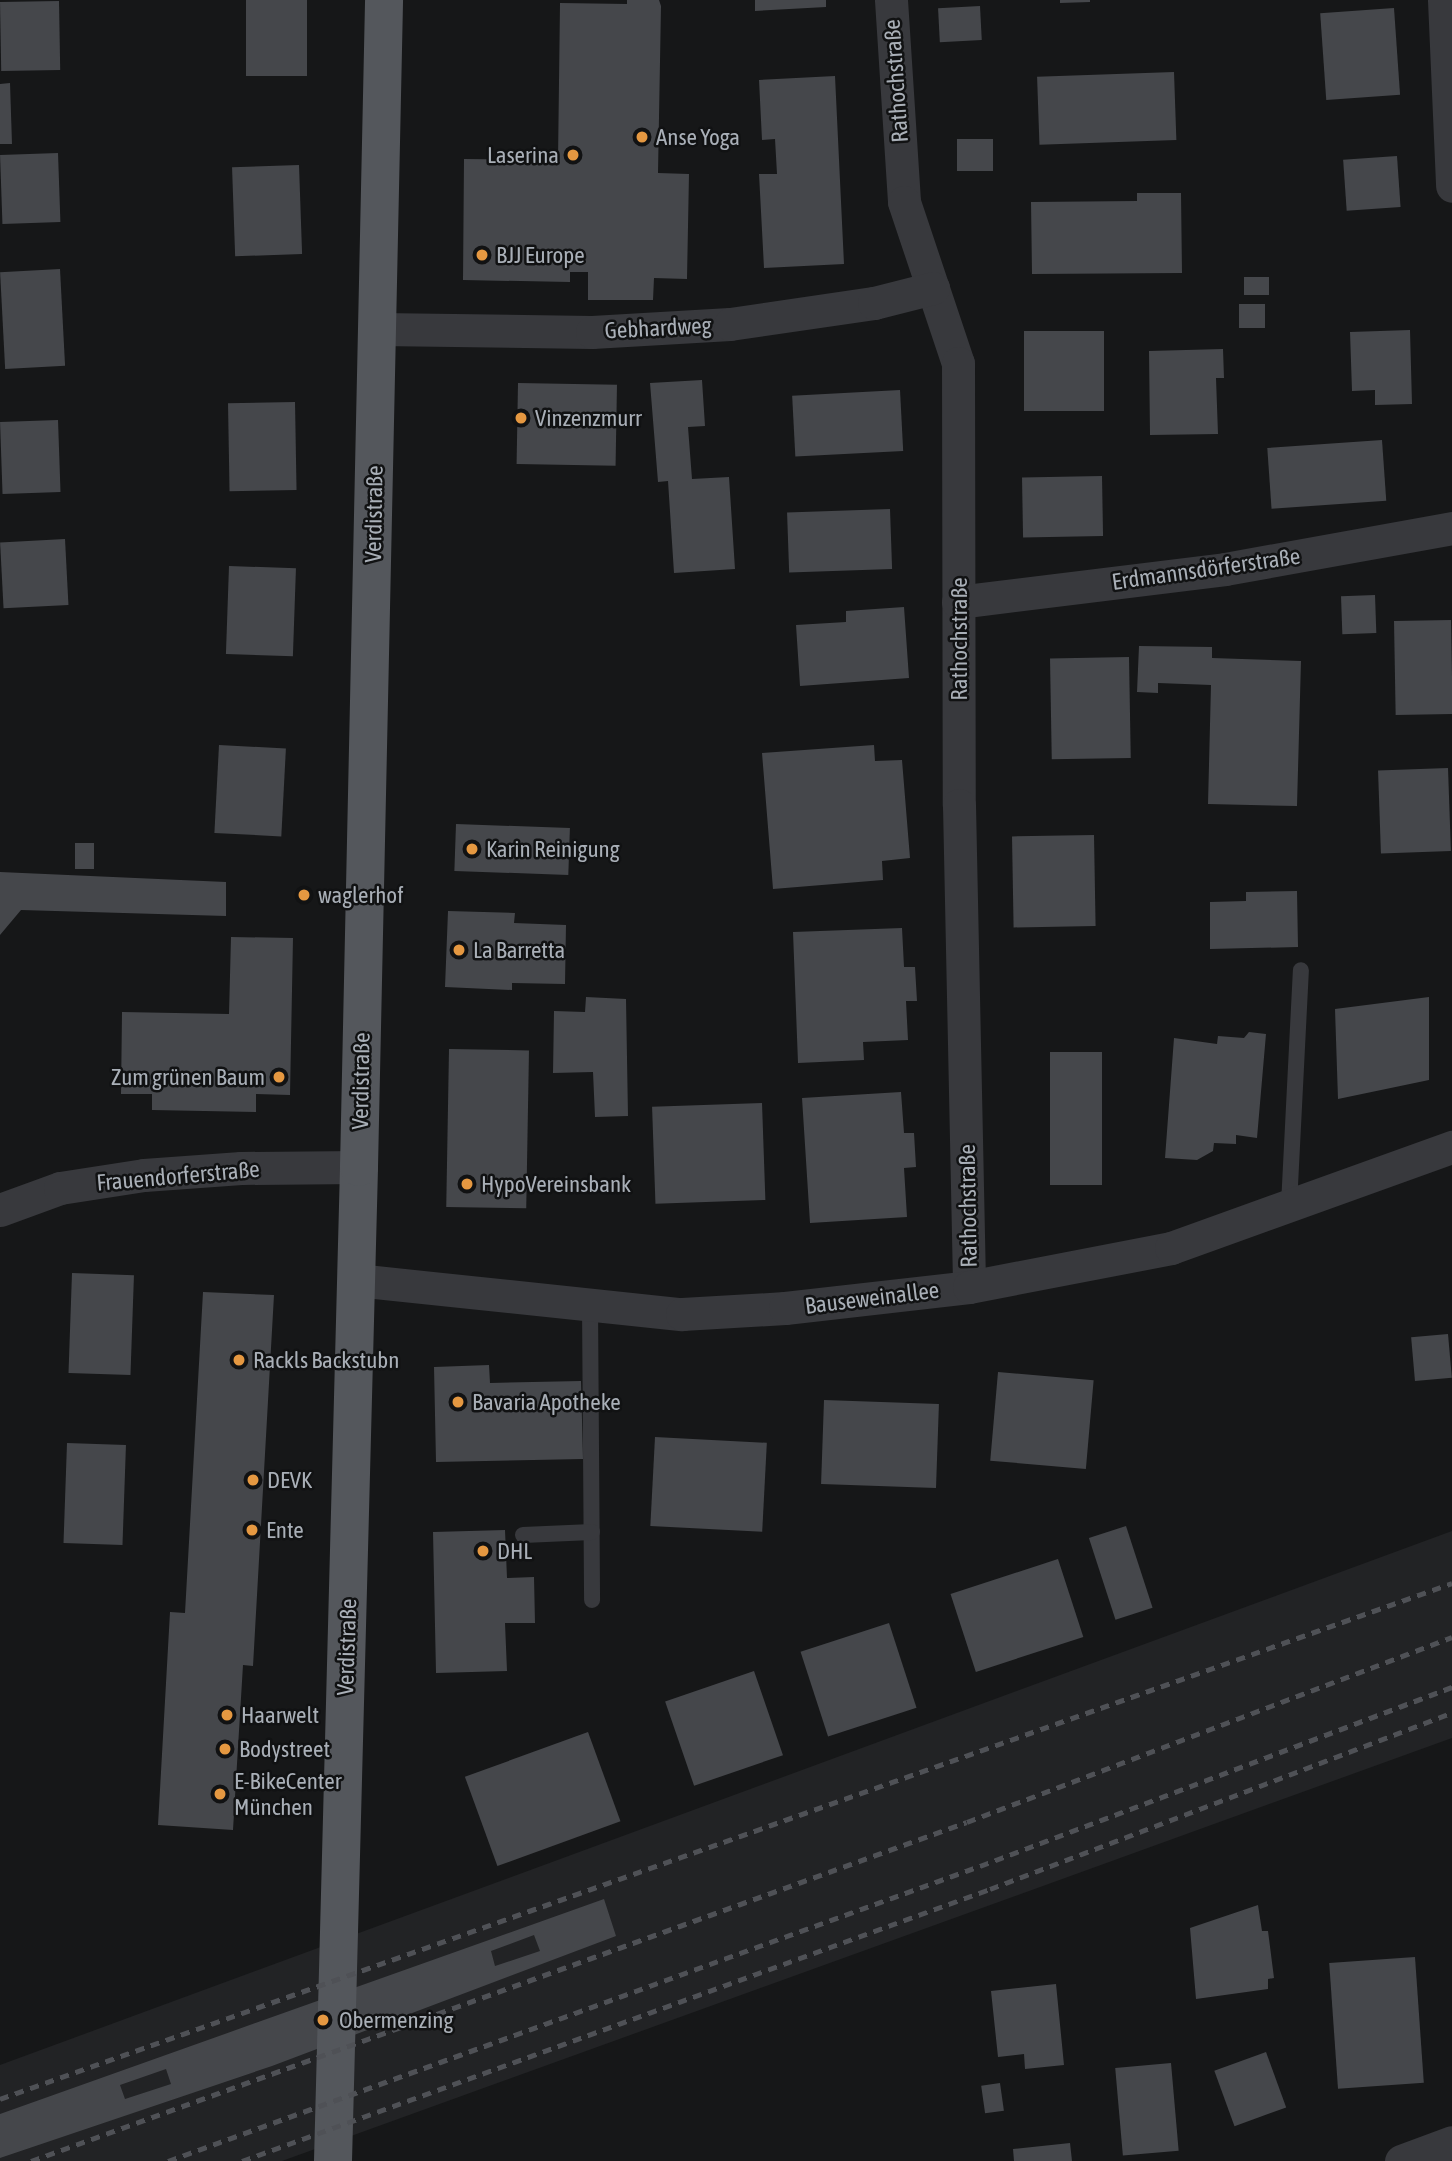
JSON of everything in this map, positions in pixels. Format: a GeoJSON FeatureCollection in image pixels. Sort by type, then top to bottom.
{"type":"FeatureCollection","features":[{"type":"Feature","properties":{"kind":"main road","name":"Verdistraße"},"geometry":{"type":"LineString","coordinates":[[333,2161],[379,328],[384,0]]}},
{"type":"Feature","properties":{"kind":"street","name":"Rathochstraße"},"geometry":{"type":"LineString","coordinates":[[891,0],[904,202],[958,363],[958,603],[969,1287]]}},
{"type":"Feature","properties":{"kind":"street"},"geometry":{"type":"LineString","coordinates":[[1444,0],[1452,186]]}},
{"type":"Feature","properties":{"kind":"street","name":"Gebhardweg"},"geometry":{"type":"LineString","coordinates":[[379,328],[592,332],[730,324],[873,303],[933,288]]}},
{"type":"Feature","properties":{"kind":"street","name":"Erdmannsdörferstraße"},"geometry":{"type":"LineString","coordinates":[[958,603],[1225,569],[1452,528]]}},
{"type":"Feature","properties":{"kind":"street","name":"Bauseweinallee"},"geometry":{"type":"LineString","coordinates":[[356,1280],[682,1314],[785,1308],[969,1287],[1171,1248],[1452,1147]]}},
{"type":"Feature","properties":{"kind":"street","name":"Frauendorferstraße"},"geometry":{"type":"LineString","coordinates":[[0,1210],[60,1188],[144,1175],[241,1168],[359,1167]]}},
{"type":"Feature","properties":{"kind":"street"},"geometry":{"type":"LineString","coordinates":[[1401,2161],[1452,2142]]}},
{"type":"Feature","properties":{"kind":"lane"},"geometry":{"type":"LineString","coordinates":[[1289,1205],[1301,970]]}},
{"type":"Feature","properties":{"kind":"lane"},"geometry":{"type":"LineString","coordinates":[[590,1304],[592,1600]]}},
{"type":"Feature","properties":{"kind":"lane"},"geometry":{"type":"LineString","coordinates":[[523,1535],[592,1532]]}},
{"type":"Feature","properties":{"kind":"shaded area"},"geometry":{"type":"Polygon","coordinates":[[[1452,1531],[1452,1738],[282,2161],[0,2161],[0,2065],[1452,1531]]]}},
{"type":"Feature","properties":{"kind":"building"},"geometry":{"type":"Polygon","coordinates":[[[246,0],[307,0],[307,76],[246,76],[246,0]]]}},
{"type":"Feature","properties":{"kind":"building"},"geometry":{"type":"Polygon","coordinates":[[[627,0],[659,0],[661,6],[658,173],[689,174],[687,279],[654,278],[653,300],[588,300],[588,272],[570,272],[570,282],[463,280],[464,159],[558,160],[560,3],[627,4],[627,0]]]}},
{"type":"Feature","properties":{"kind":"building"},"geometry":{"type":"Polygon","coordinates":[[[755,0],[826,0],[826,7],[755,11],[755,0]]]}},
{"type":"Feature","properties":{"kind":"building"},"geometry":{"type":"Polygon","coordinates":[[[1060,0],[1090,0],[1090,2],[1060,3],[1060,0]]]}},
{"type":"Feature","properties":{"kind":"building"},"geometry":{"type":"Polygon","coordinates":[[[59,1],[60,70],[1,71],[0,2],[59,1]]]}},
{"type":"Feature","properties":{"kind":"building"},"geometry":{"type":"Polygon","coordinates":[[[980,6],[982,40],[940,42],[938,8],[980,6]]]}},
{"type":"Feature","properties":{"kind":"building"},"geometry":{"type":"Polygon","coordinates":[[[1394,8],[1400,95],[1326,100],[1320,13],[1394,8]]]}},
{"type":"Feature","properties":{"kind":"building"},"geometry":{"type":"Polygon","coordinates":[[[1174,72],[1176,140],[1039,145],[1037,77],[1174,72]]]}},
{"type":"Feature","properties":{"kind":"building"},"geometry":{"type":"Polygon","coordinates":[[[835,76],[844,264],[764,268],[759,174],[777,174],[775,139],[762,140],[759,80],[835,76]]]}},
{"type":"Feature","properties":{"kind":"building"},"geometry":{"type":"Polygon","coordinates":[[[10,83],[12,144],[0,144],[0,84],[10,83]]]}},
{"type":"Feature","properties":{"kind":"building"},"geometry":{"type":"Polygon","coordinates":[[[957,139],[993,139],[993,171],[957,171],[957,139]]]}},
{"type":"Feature","properties":{"kind":"building"},"geometry":{"type":"Polygon","coordinates":[[[58,153],[60,222],[2,224],[0,155],[58,153]]]}},
{"type":"Feature","properties":{"kind":"building"},"geometry":{"type":"Polygon","coordinates":[[[1397,156],[1401,207],[1347,211],[1343,160],[1397,156]]]}},
{"type":"Feature","properties":{"kind":"building"},"geometry":{"type":"Polygon","coordinates":[[[299,165],[302,254],[235,256],[232,167],[299,165]]]}},
{"type":"Feature","properties":{"kind":"building"},"geometry":{"type":"Polygon","coordinates":[[[1137,193],[1181,193],[1182,273],[1032,274],[1031,202],[1137,201],[1137,193]]]}},
{"type":"Feature","properties":{"kind":"building"},"geometry":{"type":"Polygon","coordinates":[[[60,269],[65,366],[5,369],[0,272],[60,269]]]}},
{"type":"Feature","properties":{"kind":"building"},"geometry":{"type":"Polygon","coordinates":[[[1244,277],[1269,277],[1269,295],[1244,295],[1244,277]]]}},
{"type":"Feature","properties":{"kind":"building"},"geometry":{"type":"Polygon","coordinates":[[[1239,304],[1265,304],[1265,328],[1239,328],[1239,304]]]}},
{"type":"Feature","properties":{"kind":"building"},"geometry":{"type":"Polygon","coordinates":[[[1410,330],[1412,404],[1375,405],[1375,390],[1352,391],[1350,332],[1410,330]]]}},
{"type":"Feature","properties":{"kind":"building"},"geometry":{"type":"Polygon","coordinates":[[[1024,331],[1104,331],[1104,411],[1024,411],[1024,331]]]}},
{"type":"Feature","properties":{"kind":"building"},"geometry":{"type":"Polygon","coordinates":[[[1223,349],[1224,378],[1216,378],[1218,434],[1150,435],[1149,351],[1223,349]]]}},
{"type":"Feature","properties":{"kind":"building"},"geometry":{"type":"Polygon","coordinates":[[[702,380],[705,426],[688,427],[692,479],[729,477],[735,569],[674,573],[668,481],[658,482],[650,383],[702,380]]]}},
{"type":"Feature","properties":{"kind":"building"},"geometry":{"type":"Polygon","coordinates":[[[518,383],[617,385],[616,466],[517,464],[518,383]]]}},
{"type":"Feature","properties":{"kind":"building"},"geometry":{"type":"Polygon","coordinates":[[[900,390],[903,451],[795,457],[792,396],[900,390]]]}},
{"type":"Feature","properties":{"kind":"building"},"geometry":{"type":"Polygon","coordinates":[[[295,402],[297,490],[230,491],[228,403],[295,402]]]}},
{"type":"Feature","properties":{"kind":"building"},"geometry":{"type":"Polygon","coordinates":[[[58,420],[61,492],[3,494],[0,422],[58,420]]]}},
{"type":"Feature","properties":{"kind":"building"},"geometry":{"type":"Polygon","coordinates":[[[1382,440],[1386,501],[1272,509],[1267,448],[1382,440]]]}},
{"type":"Feature","properties":{"kind":"building"},"geometry":{"type":"Polygon","coordinates":[[[1102,476],[1103,536],[1023,537],[1022,477],[1102,476]]]}},
{"type":"Feature","properties":{"kind":"building"},"geometry":{"type":"Polygon","coordinates":[[[890,509],[892,569],[789,573],[787,513],[890,509]]]}},
{"type":"Feature","properties":{"kind":"building"},"geometry":{"type":"Polygon","coordinates":[[[65,539],[68,605],[4,608],[0,542],[65,539]]]}},
{"type":"Feature","properties":{"kind":"building"},"geometry":{"type":"Polygon","coordinates":[[[229,566],[296,568],[293,656],[226,654],[229,566]]]}},
{"type":"Feature","properties":{"kind":"building"},"geometry":{"type":"Polygon","coordinates":[[[1375,595],[1376,633],[1342,634],[1341,596],[1375,595]]]}},
{"type":"Feature","properties":{"kind":"building"},"geometry":{"type":"Polygon","coordinates":[[[904,607],[909,678],[800,686],[796,625],[846,622],[846,611],[904,607]]]}},
{"type":"Feature","properties":{"kind":"building"},"geometry":{"type":"Polygon","coordinates":[[[1451,620],[1452,714],[1396,715],[1394,621],[1451,620]]]}},
{"type":"Feature","properties":{"kind":"building"},"geometry":{"type":"Polygon","coordinates":[[[1139,646],[1212,647],[1212,658],[1301,661],[1297,806],[1208,804],[1211,685],[1158,683],[1158,693],[1137,692],[1139,646]]]}},
{"type":"Feature","properties":{"kind":"building"},"geometry":{"type":"Polygon","coordinates":[[[1129,657],[1131,758],[1052,759],[1050,658],[1129,657]]]}},
{"type":"Feature","properties":{"kind":"building"},"geometry":{"type":"Polygon","coordinates":[[[219,745],[286,749],[281,836],[214,833],[219,745]]]}},
{"type":"Feature","properties":{"kind":"building"},"geometry":{"type":"Polygon","coordinates":[[[874,745],[875,761],[902,760],[910,858],[882,861],[883,880],[773,889],[762,753],[874,745]]]}},
{"type":"Feature","properties":{"kind":"building"},"geometry":{"type":"Polygon","coordinates":[[[1448,768],[1451,851],[1381,853],[1378,770],[1448,768]]]}},
{"type":"Feature","properties":{"kind":"building"},"geometry":{"type":"Polygon","coordinates":[[[456,824],[570,828],[568,875],[454,871],[456,824]]]}},
{"type":"Feature","properties":{"kind":"building"},"geometry":{"type":"Polygon","coordinates":[[[1094,835],[1096,926],[1014,927],[1012,836],[1094,835]]]}},
{"type":"Feature","properties":{"kind":"building"},"geometry":{"type":"Polygon","coordinates":[[[75,843],[94,843],[94,869],[75,869],[75,843]]]}},
{"type":"Feature","properties":{"kind":"building"},"geometry":{"type":"Polygon","coordinates":[[[0,872],[226,882],[226,916],[21,910],[0,935],[0,872]]]}},
{"type":"Feature","properties":{"kind":"building"},"geometry":{"type":"Polygon","coordinates":[[[1297,891],[1298,947],[1210,949],[1210,902],[1246,901],[1246,892],[1297,891]]]}},
{"type":"Feature","properties":{"kind":"building"},"geometry":{"type":"Polygon","coordinates":[[[448,911],[515,913],[514,923],[566,925],[565,984],[512,983],[512,990],[445,987],[448,911]]]}},
{"type":"Feature","properties":{"kind":"building"},"geometry":{"type":"Polygon","coordinates":[[[902,928],[904,967],[915,967],[917,1001],[906,1001],[908,1040],[863,1042],[864,1060],[798,1063],[793,932],[902,928]]]}},
{"type":"Feature","properties":{"kind":"building"},"geometry":{"type":"Polygon","coordinates":[[[231,937],[293,938],[290,1095],[256,1094],[256,1112],[152,1110],[152,1094],[121,1094],[122,1012],[229,1014],[231,937]]]}},
{"type":"Feature","properties":{"kind":"building"},"geometry":{"type":"Polygon","coordinates":[[[586,997],[626,999],[628,1116],[595,1117],[593,1072],[553,1073],[554,1011],[585,1012],[586,997]]]}},
{"type":"Feature","properties":{"kind":"building"},"geometry":{"type":"Polygon","coordinates":[[[1429,997],[1429,1080],[1338,1099],[1335,1009],[1429,997]]]}},
{"type":"Feature","properties":{"kind":"building"},"geometry":{"type":"Polygon","coordinates":[[[1249,1032],[1266,1034],[1257,1138],[1236,1135],[1236,1144],[1214,1143],[1213,1151],[1197,1160],[1165,1158],[1174,1038],[1217,1044],[1218,1036],[1244,1038],[1249,1032]]]}},
{"type":"Feature","properties":{"kind":"building"},"geometry":{"type":"Polygon","coordinates":[[[449,1049],[529,1050],[526,1208],[446,1207],[449,1049]]]}},
{"type":"Feature","properties":{"kind":"building"},"geometry":{"type":"Polygon","coordinates":[[[1050,1052],[1102,1052],[1102,1185],[1050,1185],[1050,1052]]]}},
{"type":"Feature","properties":{"kind":"building"},"geometry":{"type":"Polygon","coordinates":[[[901,1092],[904,1133],[914,1133],[916,1167],[904,1168],[907,1217],[810,1223],[802,1098],[901,1092]]]}},
{"type":"Feature","properties":{"kind":"building"},"geometry":{"type":"Polygon","coordinates":[[[762,1103],[765,1200],[655,1204],[652,1107],[762,1103]]]}},
{"type":"Feature","properties":{"kind":"building"},"geometry":{"type":"Polygon","coordinates":[[[72,1273],[134,1275],[130,1375],[69,1373],[72,1273]]]}},
{"type":"Feature","properties":{"kind":"building"},"geometry":{"type":"Polygon","coordinates":[[[203,1292],[274,1295],[253,1666],[243,1665],[233,1830],[158,1825],[170,1612],[185,1613],[203,1292]]]}},
{"type":"Feature","properties":{"kind":"building"},"geometry":{"type":"Polygon","coordinates":[[[1448,1334],[1452,1378],[1415,1381],[1411,1337],[1448,1334]]]}},
{"type":"Feature","properties":{"kind":"building"},"geometry":{"type":"Polygon","coordinates":[[[489,1365],[490,1383],[581,1381],[583,1459],[436,1462],[434,1367],[489,1365]]]}},
{"type":"Feature","properties":{"kind":"building"},"geometry":{"type":"Polygon","coordinates":[[[998,1372],[1094,1380],[1086,1469],[990,1461],[998,1372]]]}},
{"type":"Feature","properties":{"kind":"building"},"geometry":{"type":"Polygon","coordinates":[[[824,1400],[939,1404],[936,1488],[821,1484],[824,1400]]]}},
{"type":"Feature","properties":{"kind":"building"},"geometry":{"type":"Polygon","coordinates":[[[655,1437],[767,1443],[762,1532],[650,1526],[655,1437]]]}},
{"type":"Feature","properties":{"kind":"building"},"geometry":{"type":"Polygon","coordinates":[[[67,1443],[126,1445],[122,1545],[64,1543],[67,1443]]]}},
{"type":"Feature","properties":{"kind":"building"},"geometry":{"type":"Polygon","coordinates":[[[1126,1526],[1153,1608],[1115,1620],[1089,1538],[1126,1526]]]}},
{"type":"Feature","properties":{"kind":"building"},"geometry":{"type":"Polygon","coordinates":[[[505,1530],[507,1578],[534,1577],[535,1623],[505,1623],[507,1671],[436,1673],[433,1532],[505,1530]]]}},
{"type":"Feature","properties":{"kind":"building"},"geometry":{"type":"Polygon","coordinates":[[[1058,1559],[1083,1637],[976,1672],[951,1594],[1058,1559]]]}},
{"type":"Feature","properties":{"kind":"building"},"geometry":{"type":"Polygon","coordinates":[[[889,1623],[917,1708],[828,1736],[801,1652],[889,1623]]]}},
{"type":"Feature","properties":{"kind":"building"},"geometry":{"type":"Polygon","coordinates":[[[754,1671],[783,1755],[694,1786],[665,1702],[754,1671]]]}},
{"type":"Feature","properties":{"kind":"building"},"geometry":{"type":"Polygon","coordinates":[[[588,1732],[620,1821],[497,1866],[465,1777],[588,1732]]]}},
{"type":"Feature","properties":{"kind":"building"},"geometry":{"type":"Polygon","coordinates":[[[604,1899],[616,1936],[272,2066],[0,2158],[0,2114],[604,1899]],[[534,1935],[491,1951],[495,1966],[540,1951],[534,1935]],[[166,2069],[120,2085],[125,2099],[171,2084],[166,2069]]]}},
{"type":"Feature","properties":{"kind":"building"},"geometry":{"type":"Polygon","coordinates":[[[1258,1905],[1262,1931],[1268,1931],[1274,1978],[1268,1979],[1268,1989],[1196,1999],[1190,1928],[1258,1905]]]}},
{"type":"Feature","properties":{"kind":"building"},"geometry":{"type":"Polygon","coordinates":[[[1415,1957],[1424,2083],[1338,2089],[1329,1963],[1415,1957]]]}},
{"type":"Feature","properties":{"kind":"building"},"geometry":{"type":"Polygon","coordinates":[[[1056,1984],[1064,2065],[1025,2069],[1024,2054],[998,2057],[991,1991],[1056,1984]]]}},
{"type":"Feature","properties":{"kind":"building"},"geometry":{"type":"Polygon","coordinates":[[[1266,2052],[1286,2107],[1234,2126],[1214,2071],[1266,2052]]]}},
{"type":"Feature","properties":{"kind":"building"},"geometry":{"type":"Polygon","coordinates":[[[1171,2063],[1179,2151],[1123,2156],[1115,2068],[1171,2063]]]}},
{"type":"Feature","properties":{"kind":"building"},"geometry":{"type":"Polygon","coordinates":[[[1000,2083],[1004,2111],[985,2113],[981,2086],[1000,2083]]]}},
{"type":"Feature","properties":{"kind":"building"},"geometry":{"type":"Polygon","coordinates":[[[1070,2143],[1072,2161],[1014,2161],[1013,2149],[1070,2143]]]}},
{"type":"Feature","properties":{"kind":"railway"},"geometry":{"type":"LineString","coordinates":[[0,2099],[1452,1583]]}},
{"type":"Feature","properties":{"kind":"railway"},"geometry":{"type":"LineString","coordinates":[[31,2161],[967,1822],[1452,1637]]}},
{"type":"Feature","properties":{"kind":"railway"},"geometry":{"type":"LineString","coordinates":[[168,2161],[980,1866],[1452,1687]]}},
{"type":"Feature","properties":{"kind":"railway"},"geometry":{"type":"LineString","coordinates":[[242,2161],[990,1889],[1452,1713]]}},
{"type":"Feature","properties":{"kind":"place","name":"Anse Yoga"},"geometry":{"type":"Point","coordinates":[642,137]}},
{"type":"Feature","properties":{"kind":"place","name":"Laserina"},"geometry":{"type":"Point","coordinates":[573,155]}},
{"type":"Feature","properties":{"kind":"place","name":"BJJ Europe"},"geometry":{"type":"Point","coordinates":[482,255]}},
{"type":"Feature","properties":{"kind":"place","name":"Vinzenzmurr"},"geometry":{"type":"Point","coordinates":[521,418]}},
{"type":"Feature","properties":{"kind":"place","name":"Karin Reinigung"},"geometry":{"type":"Point","coordinates":[472,849]}},
{"type":"Feature","properties":{"kind":"place","name":"waglerhof"},"geometry":{"type":"Point","coordinates":[304,895]}},
{"type":"Feature","properties":{"kind":"place","name":"La Barretta"},"geometry":{"type":"Point","coordinates":[459,950]}},
{"type":"Feature","properties":{"kind":"place","name":"Zum grünen Baum"},"geometry":{"type":"Point","coordinates":[279,1077]}},
{"type":"Feature","properties":{"kind":"place","name":"HypoVereinsbank"},"geometry":{"type":"Point","coordinates":[467,1184]}},
{"type":"Feature","properties":{"kind":"place","name":"Rackls Backstubn"},"geometry":{"type":"Point","coordinates":[239,1360]}},
{"type":"Feature","properties":{"kind":"place","name":"Bavaria Apotheke"},"geometry":{"type":"Point","coordinates":[458,1402]}},
{"type":"Feature","properties":{"kind":"place","name":"DEVK"},"geometry":{"type":"Point","coordinates":[253,1480]}},
{"type":"Feature","properties":{"kind":"place","name":"Ente"},"geometry":{"type":"Point","coordinates":[252,1530]}},
{"type":"Feature","properties":{"kind":"place","name":"DHL"},"geometry":{"type":"Point","coordinates":[483,1551]}},
{"type":"Feature","properties":{"kind":"place","name":"Haarwelt"},"geometry":{"type":"Point","coordinates":[227,1715]}},
{"type":"Feature","properties":{"kind":"place","name":"Bodystreet"},"geometry":{"type":"Point","coordinates":[225,1749]}},
{"type":"Feature","properties":{"kind":"place","name":"E-BikeCenter München"},"geometry":{"type":"Point","coordinates":[220,1794]}},
{"type":"Feature","properties":{"kind":"place","name":"Obermenzing"},"geometry":{"type":"Point","coordinates":[323,2020]}}]}
